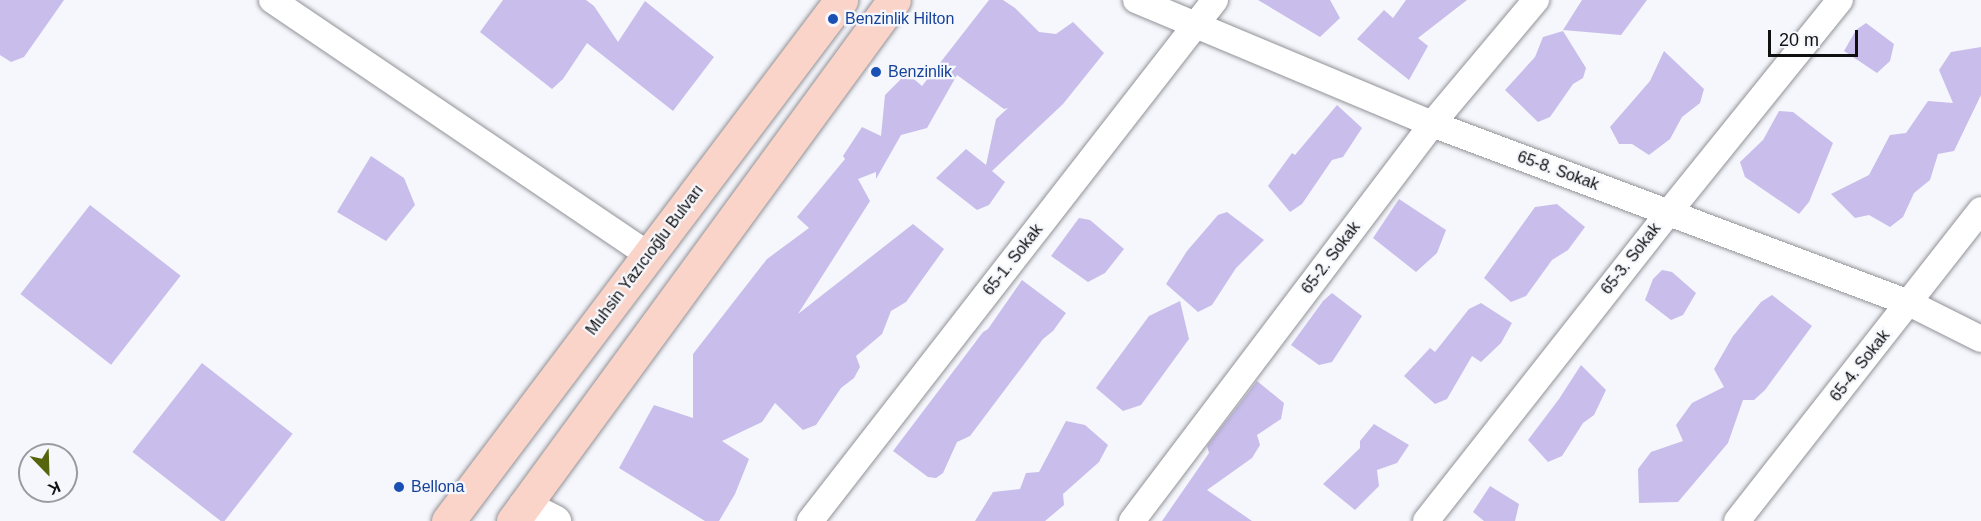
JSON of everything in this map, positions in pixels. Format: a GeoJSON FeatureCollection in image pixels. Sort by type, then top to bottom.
{"type":"FeatureCollection","features":[{"type":"Feature","properties":{"kind":"main road","name":"Muhsin Yazıcıoğlu Bulvarı"},"geometry":{"type":"LineString","coordinates":[[448,521],[841,0]]}},
{"type":"Feature","properties":{"kind":"main road"},"geometry":{"type":"LineString","coordinates":[[519,514],[894,0]]}},
{"type":"Feature","properties":{"kind":"street"},"geometry":{"type":"LineString","coordinates":[[272,0],[649,255]]}},
{"type":"Feature","properties":{"kind":"street","name":"65-8. Sokak"},"geometry":{"type":"LineString","coordinates":[[1136,0],[1432,124],[1909,303],[1981,339]]}},
{"type":"Feature","properties":{"kind":"street","name":"65-1. Sokak"},"geometry":{"type":"LineString","coordinates":[[810,521],[1215,0]]}},
{"type":"Feature","properties":{"kind":"street","name":"65-2. Sokak"},"geometry":{"type":"LineString","coordinates":[[1132,521],[1432,124],[1536,0]]}},
{"type":"Feature","properties":{"kind":"street","name":"65-3. Sokak"},"geometry":{"type":"LineString","coordinates":[[1426,521],[1669,212],[1840,0]]}},
{"type":"Feature","properties":{"kind":"street","name":"65-4. Sokak"},"geometry":{"type":"LineString","coordinates":[[1737,521],[1981,210]]}},
{"type":"Feature","properties":{"kind":"street"},"geometry":{"type":"LineString","coordinates":[[519,514],[554,521]]}},
{"type":"Feature","properties":{"kind":"building"},"geometry":{"type":"Polygon","coordinates":[[[0,0],[64,0],[24,57],[11,62],[0,55],[0,0]]]}},
{"type":"Feature","properties":{"kind":"building"},"geometry":{"type":"Polygon","coordinates":[[[503,0],[586,0],[594,6],[618,42],[645,1],[714,57],[673,111],[587,43],[563,79],[552,89],[480,32],[503,0]]]}},
{"type":"Feature","properties":{"kind":"building"},"geometry":{"type":"Polygon","coordinates":[[[989,0],[1003,0],[1015,8],[1039,32],[1056,34],[1073,22],[1104,53],[1063,104],[992,171],[1005,182],[989,205],[977,210],[936,178],[966,149],[986,165],[996,119],[1008,108],[1004,109],[957,75],[927,128],[901,135],[876,179],[876,172],[858,179],[870,201],[798,314],[913,224],[944,249],[906,302],[891,311],[882,334],[856,356],[860,367],[854,378],[841,388],[816,425],[803,430],[775,403],[762,422],[722,441],[749,459],[735,494],[719,521],[705,521],[619,468],[654,405],[693,418],[693,354],[767,259],[809,228],[797,217],[845,159],[843,156],[862,127],[881,136],[885,95],[907,73],[922,86],[989,0]]]}},
{"type":"Feature","properties":{"kind":"building"},"geometry":{"type":"Polygon","coordinates":[[[1258,0],[1330,0],[1340,18],[1320,37],[1258,0]]]}},
{"type":"Feature","properties":{"kind":"building"},"geometry":{"type":"Polygon","coordinates":[[[1406,0],[1467,0],[1418,38],[1428,46],[1409,80],[1357,39],[1384,10],[1393,18],[1406,0]]]}},
{"type":"Feature","properties":{"kind":"building"},"geometry":{"type":"Polygon","coordinates":[[[1582,0],[1647,0],[1621,35],[1563,30],[1582,0]]]}},
{"type":"Feature","properties":{"kind":"building"},"geometry":{"type":"Polygon","coordinates":[[[1866,23],[1894,44],[1890,61],[1877,73],[1844,51],[1856,30],[1866,23]]]}},
{"type":"Feature","properties":{"kind":"building"},"geometry":{"type":"Polygon","coordinates":[[[1563,31],[1586,68],[1583,78],[1573,84],[1550,117],[1538,122],[1505,90],[1535,57],[1543,37],[1563,31]]]}},
{"type":"Feature","properties":{"kind":"building"},"geometry":{"type":"Polygon","coordinates":[[[1981,47],[1981,95],[1954,151],[1938,154],[1930,180],[1914,193],[1903,217],[1890,227],[1869,215],[1855,218],[1831,194],[1869,175],[1890,135],[1906,133],[1928,101],[1953,103],[1939,70],[1951,52],[1981,47]]]}},
{"type":"Feature","properties":{"kind":"building"},"geometry":{"type":"Polygon","coordinates":[[[1664,51],[1704,89],[1700,103],[1682,117],[1670,139],[1649,155],[1632,144],[1619,144],[1610,127],[1650,81],[1664,51]]]}},
{"type":"Feature","properties":{"kind":"building"},"geometry":{"type":"Polygon","coordinates":[[[1337,105],[1362,128],[1343,157],[1332,160],[1302,204],[1290,212],[1268,186],[1292,153],[1295,155],[1337,105]]]}},
{"type":"Feature","properties":{"kind":"building"},"geometry":{"type":"Polygon","coordinates":[[[1779,111],[1793,112],[1833,143],[1809,202],[1799,214],[1745,177],[1740,162],[1763,140],[1779,111]]]}},
{"type":"Feature","properties":{"kind":"building"},"geometry":{"type":"Polygon","coordinates":[[[371,156],[404,178],[415,205],[386,241],[337,212],[371,156]]]}},
{"type":"Feature","properties":{"kind":"building"},"geometry":{"type":"Polygon","coordinates":[[[1399,199],[1446,230],[1437,253],[1416,272],[1373,238],[1399,199]]]}},
{"type":"Feature","properties":{"kind":"building"},"geometry":{"type":"Polygon","coordinates":[[[1557,204],[1585,227],[1568,250],[1552,260],[1526,296],[1511,302],[1484,278],[1535,207],[1557,204]]]}},
{"type":"Feature","properties":{"kind":"building"},"geometry":{"type":"Polygon","coordinates":[[[90,205],[181,276],[111,365],[20,294],[90,205]]]}},
{"type":"Feature","properties":{"kind":"building"},"geometry":{"type":"Polygon","coordinates":[[[1227,212],[1264,240],[1236,268],[1212,305],[1198,312],[1166,284],[1187,251],[1218,215],[1227,212]]]}},
{"type":"Feature","properties":{"kind":"building"},"geometry":{"type":"Polygon","coordinates":[[[1079,218],[1090,220],[1124,249],[1105,273],[1088,282],[1051,256],[1079,218]]]}},
{"type":"Feature","properties":{"kind":"building"},"geometry":{"type":"Polygon","coordinates":[[[1662,270],[1672,272],[1696,293],[1683,315],[1671,320],[1645,300],[1653,279],[1662,270]]]}},
{"type":"Feature","properties":{"kind":"building"},"geometry":{"type":"Polygon","coordinates":[[[1022,280],[1066,313],[1053,331],[1043,339],[970,436],[957,442],[943,473],[936,478],[928,477],[893,451],[983,332],[988,329],[1022,280]]]}},
{"type":"Feature","properties":{"kind":"building"},"geometry":{"type":"Polygon","coordinates":[[[1332,293],[1362,316],[1332,362],[1319,365],[1291,345],[1323,301],[1332,293]]]}},
{"type":"Feature","properties":{"kind":"building"},"geometry":{"type":"Polygon","coordinates":[[[1772,295],[1812,326],[1765,390],[1754,400],[1743,400],[1728,443],[1678,502],[1639,503],[1638,469],[1651,452],[1683,441],[1676,425],[1692,403],[1724,387],[1714,369],[1733,336],[1761,302],[1772,295]]]}},
{"type":"Feature","properties":{"kind":"building"},"geometry":{"type":"Polygon","coordinates":[[[1180,301],[1189,339],[1141,405],[1123,411],[1096,388],[1149,316],[1180,301]]]}},
{"type":"Feature","properties":{"kind":"building"},"geometry":{"type":"Polygon","coordinates":[[[1481,303],[1512,323],[1501,343],[1481,362],[1472,356],[1447,399],[1435,404],[1404,376],[1430,348],[1435,352],[1469,309],[1481,303]]]}},
{"type":"Feature","properties":{"kind":"building"},"geometry":{"type":"Polygon","coordinates":[[[202,363],[293,434],[224,521],[221,521],[132,452],[202,363]]]}},
{"type":"Feature","properties":{"kind":"building"},"geometry":{"type":"Polygon","coordinates":[[[1581,365],[1606,390],[1594,415],[1583,423],[1562,456],[1548,462],[1528,440],[1581,365]]]}},
{"type":"Feature","properties":{"kind":"building"},"geometry":{"type":"Polygon","coordinates":[[[1257,381],[1284,403],[1281,419],[1257,435],[1260,445],[1252,458],[1207,490],[1252,521],[1162,521],[1209,453],[1207,446],[1257,381]]]}},
{"type":"Feature","properties":{"kind":"building"},"geometry":{"type":"Polygon","coordinates":[[[1066,421],[1085,425],[1108,445],[1099,462],[1063,494],[1064,505],[1045,521],[975,521],[993,492],[1020,489],[1026,473],[1039,472],[1066,421]]]}},
{"type":"Feature","properties":{"kind":"building"},"geometry":{"type":"Polygon","coordinates":[[[1374,424],[1409,445],[1397,463],[1377,470],[1379,486],[1355,510],[1323,484],[1360,448],[1360,441],[1374,424]]]}},
{"type":"Feature","properties":{"kind":"building"},"geometry":{"type":"Polygon","coordinates":[[[1490,486],[1519,504],[1515,521],[1484,521],[1473,512],[1490,486]]]}},
{"type":"Feature","properties":{"kind":"place","name":"Benzinlik Hilton"},"geometry":{"type":"Point","coordinates":[833,19]}},
{"type":"Feature","properties":{"kind":"place","name":"Benzinlik"},"geometry":{"type":"Point","coordinates":[876,72]}},
{"type":"Feature","properties":{"kind":"place","name":"Bellona"},"geometry":{"type":"Point","coordinates":[399,487]}}]}
